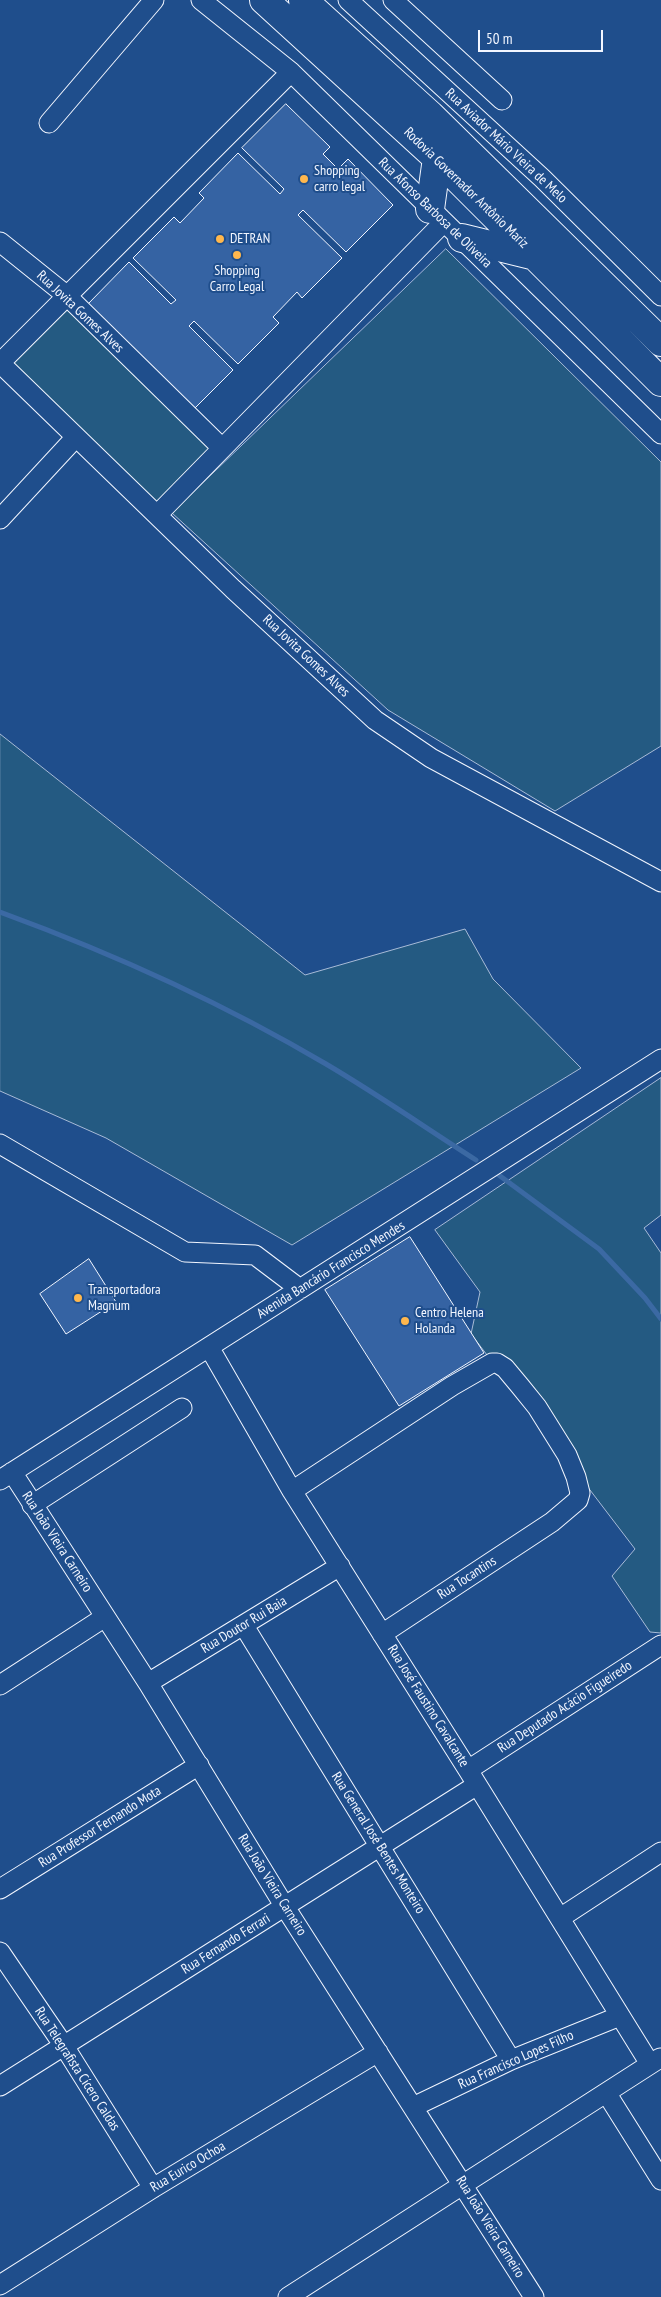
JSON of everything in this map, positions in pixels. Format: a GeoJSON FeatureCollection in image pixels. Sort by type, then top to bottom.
{"type":"FeatureCollection","features":[{"type":"Feature","properties":{"kind":"highway","name":"Rodovia Governador Antônio Mariz"},"geometry":{"type":"LineString","coordinates":[[264,0],[437,158],[661,382]]}},
{"type":"Feature","properties":{"kind":"highway","name":"Rodovia Governador Antônio Mariz"},"geometry":{"type":"LineString","coordinates":[[304,0],[430,115],[661,342]]}},
{"type":"Feature","properties":{"kind":"highway"},"geometry":{"type":"LineString","coordinates":[[437,158],[446,223],[535,256]]}},
{"type":"Feature","properties":{"kind":"street"},"geometry":{"type":"LineString","coordinates":[[49,123],[154,0]]}},
{"type":"Feature","properties":{"kind":"street","name":"Rua Afonso Barbosa de Oliveira"},"geometry":{"type":"LineString","coordinates":[[202,0],[291,72],[661,434]]}},
{"type":"Feature","properties":{"kind":"street","name":"Rua Aviador Mário Vieira de Melo"},"geometry":{"type":"LineString","coordinates":[[348,0],[542,178],[661,296]]}},
{"type":"Feature","properties":{"kind":"street"},"geometry":{"type":"LineString","coordinates":[[393,0],[502,100]]}},
{"type":"Feature","properties":{"kind":"street"},"geometry":{"type":"LineString","coordinates":[[0,363],[291,72]]}},
{"type":"Feature","properties":{"kind":"street"},"geometry":{"type":"LineString","coordinates":[[157,515],[446,223]]}},
{"type":"Feature","properties":{"kind":"street","name":"Rua Jovita Gomes Alves"},"geometry":{"type":"LineString","coordinates":[[0,242],[66,295],[222,448]]}},
{"type":"Feature","properties":{"kind":"street","name":"Rua Jovita Gomes Alves"},"geometry":{"type":"LineString","coordinates":[[0,363],[233,589],[376,720],[432,758],[661,882]]}},
{"type":"Feature","properties":{"kind":"street"},"geometry":{"type":"LineString","coordinates":[[0,519],[76,437]]}},
{"type":"Feature","properties":{"kind":"street","name":"Avenida Bancário Francisco Mendes"},"geometry":{"type":"LineString","coordinates":[[6,1476],[661,1060]]}},
{"type":"Feature","properties":{"kind":"street"},"geometry":{"type":"LineString","coordinates":[[0,1144],[185,1252],[255,1255],[300,1289]]}},
{"type":"Feature","properties":{"kind":"street","name":"Rua José Faustino Cavalcante"},"geometry":{"type":"LineString","coordinates":[[210,1347],[292,1491],[473,1777],[620,2016],[655,2061]]}},
{"type":"Feature","properties":{"kind":"street","name":"Rua Tocantins"},"geometry":{"type":"LineString","coordinates":[[292,1491],[452,1386],[488,1365],[497,1362],[505,1368],[537,1407],[567,1455],[580,1493],[578,1500],[552,1522],[382,1634]]}},
{"type":"Feature","properties":{"kind":"street"},"geometry":{"type":"LineString","coordinates":[[32,1504],[182,1408]]}},
{"type":"Feature","properties":{"kind":"street","name":"Rua João Vieira Carneiro"},"geometry":{"type":"LineString","coordinates":[[6,1476],[32,1504],[148,1683],[285,1907],[534,2297]]}},
{"type":"Feature","properties":{"kind":"street","name":"Rua Doutor Rui Baia"},"geometry":{"type":"LineString","coordinates":[[148,1683],[340,1566]]}},
{"type":"Feature","properties":{"kind":"street"},"geometry":{"type":"LineString","coordinates":[[0,1685],[105,1617]]}},
{"type":"Feature","properties":{"kind":"street","name":"Rua General José Bentes Monteiro"},"geometry":{"type":"LineString","coordinates":[[244,1626],[511,2060]]}},
{"type":"Feature","properties":{"kind":"street","name":"Rua Deputado Acácio Figueiredo"},"geometry":{"type":"LineString","coordinates":[[473,1777],[661,1645]]}},
{"type":"Feature","properties":{"kind":"street","name":"Rua Professor Fernando Mota"},"geometry":{"type":"LineString","coordinates":[[0,1889],[199,1765]]}},
{"type":"Feature","properties":{"kind":"street","name":"Rua Fernando Ferrari"},"geometry":{"type":"LineString","coordinates":[[0,2086],[381,1847],[473,1777]]}},
{"type":"Feature","properties":{"kind":"street"},"geometry":{"type":"LineString","coordinates":[[560,1918],[661,1852]]}},
{"type":"Feature","properties":{"kind":"street","name":"Rua Telegrafista Cícero Caldas"},"geometry":{"type":"LineString","coordinates":[[0,1952],[64,2046],[153,2188]]}},
{"type":"Feature","properties":{"kind":"street","name":"Rua Francisco Lopes Filho"},"geometry":{"type":"LineString","coordinates":[[414,2107],[511,2060],[620,2016]]}},
{"type":"Feature","properties":{"kind":"street","name":"Rua Eurico Ochoa"},"geometry":{"type":"LineString","coordinates":[[0,2285],[153,2188],[378,2052]]}},
{"type":"Feature","properties":{"kind":"street"},"geometry":{"type":"LineString","coordinates":[[288,2297],[607,2094],[655,2061]]}},
{"type":"Feature","properties":{"kind":"street"},"geometry":{"type":"LineString","coordinates":[[607,2094],[659,2170]]}},
{"type":"Feature","properties":{"kind":"shaded area"},"geometry":{"type":"Polygon","coordinates":[[[446,249],[661,462],[661,746],[555,811],[388,710],[172,513],[446,249]]]}},
{"type":"Feature","properties":{"kind":"shaded area"},"geometry":{"type":"Polygon","coordinates":[[[65,305],[211,449],[156,505],[10,362],[65,305]]]}},
{"type":"Feature","properties":{"kind":"shaded area"},"geometry":{"type":"Polygon","coordinates":[[[0,734],[305,975],[465,929],[493,979],[581,1068],[292,1245],[106,1138],[0,1091],[0,734]]]}},
{"type":"Feature","properties":{"kind":"shaded area"},"geometry":{"type":"Polygon","coordinates":[[[661,1078],[661,1215],[644,1228],[661,1253],[661,1633],[650,1632],[612,1576],[635,1549],[471,1334],[480,1292],[435,1230],[661,1078]]]}},
{"type":"Feature","properties":{"kind":"building","name":"Shopping Carro Legal"},"geometry":{"type":"Polygon","coordinates":[[[286,104],[330,147],[323,154],[338,169],[348,159],[393,205],[346,252],[303,210],[298,215],[342,258],[302,298],[297,292],[273,317],[279,323],[238,364],[194,321],[189,326],[233,370],[193,410],[87,305],[129,262],[171,304],[176,300],[133,258],[174,217],[180,223],[204,198],[199,193],[238,153],[280,194],[284,189],[242,148],[286,104]]]}},
{"type":"Feature","properties":{"kind":"building","name":"Centro Helena Holanda"},"geometry":{"type":"Polygon","coordinates":[[[410,1237],[484,1353],[399,1406],[325,1290],[410,1237]]]}},
{"type":"Feature","properties":{"kind":"building","name":"Transportadora Magnum"},"geometry":{"type":"Polygon","coordinates":[[[89,1259],[116,1302],[66,1334],[40,1294],[89,1259]]]}},
{"type":"Feature","properties":{"kind":"waterway"},"geometry":{"type":"LineString","coordinates":[[0,912],[84,944],[166,980],[247,1020],[345,1075],[476,1160]]}},
{"type":"Feature","properties":{"kind":"waterway"},"geometry":{"type":"LineString","coordinates":[[496,1173],[599,1249],[645,1298],[661,1319]]}},
{"type":"Feature","properties":{"kind":"place","name":"Shopping carro legal"},"geometry":{"type":"Point","coordinates":[304,179]}},
{"type":"Feature","properties":{"kind":"place","name":"DETRAN"},"geometry":{"type":"Point","coordinates":[220,239]}},
{"type":"Feature","properties":{"kind":"place","name":"Shopping Carro Legal"},"geometry":{"type":"Point","coordinates":[237,255]}},
{"type":"Feature","properties":{"kind":"place","name":"Transportadora Magnum"},"geometry":{"type":"Point","coordinates":[78,1298]}},
{"type":"Feature","properties":{"kind":"place","name":"Centro Helena Holanda"},"geometry":{"type":"Point","coordinates":[405,1321]}}]}
